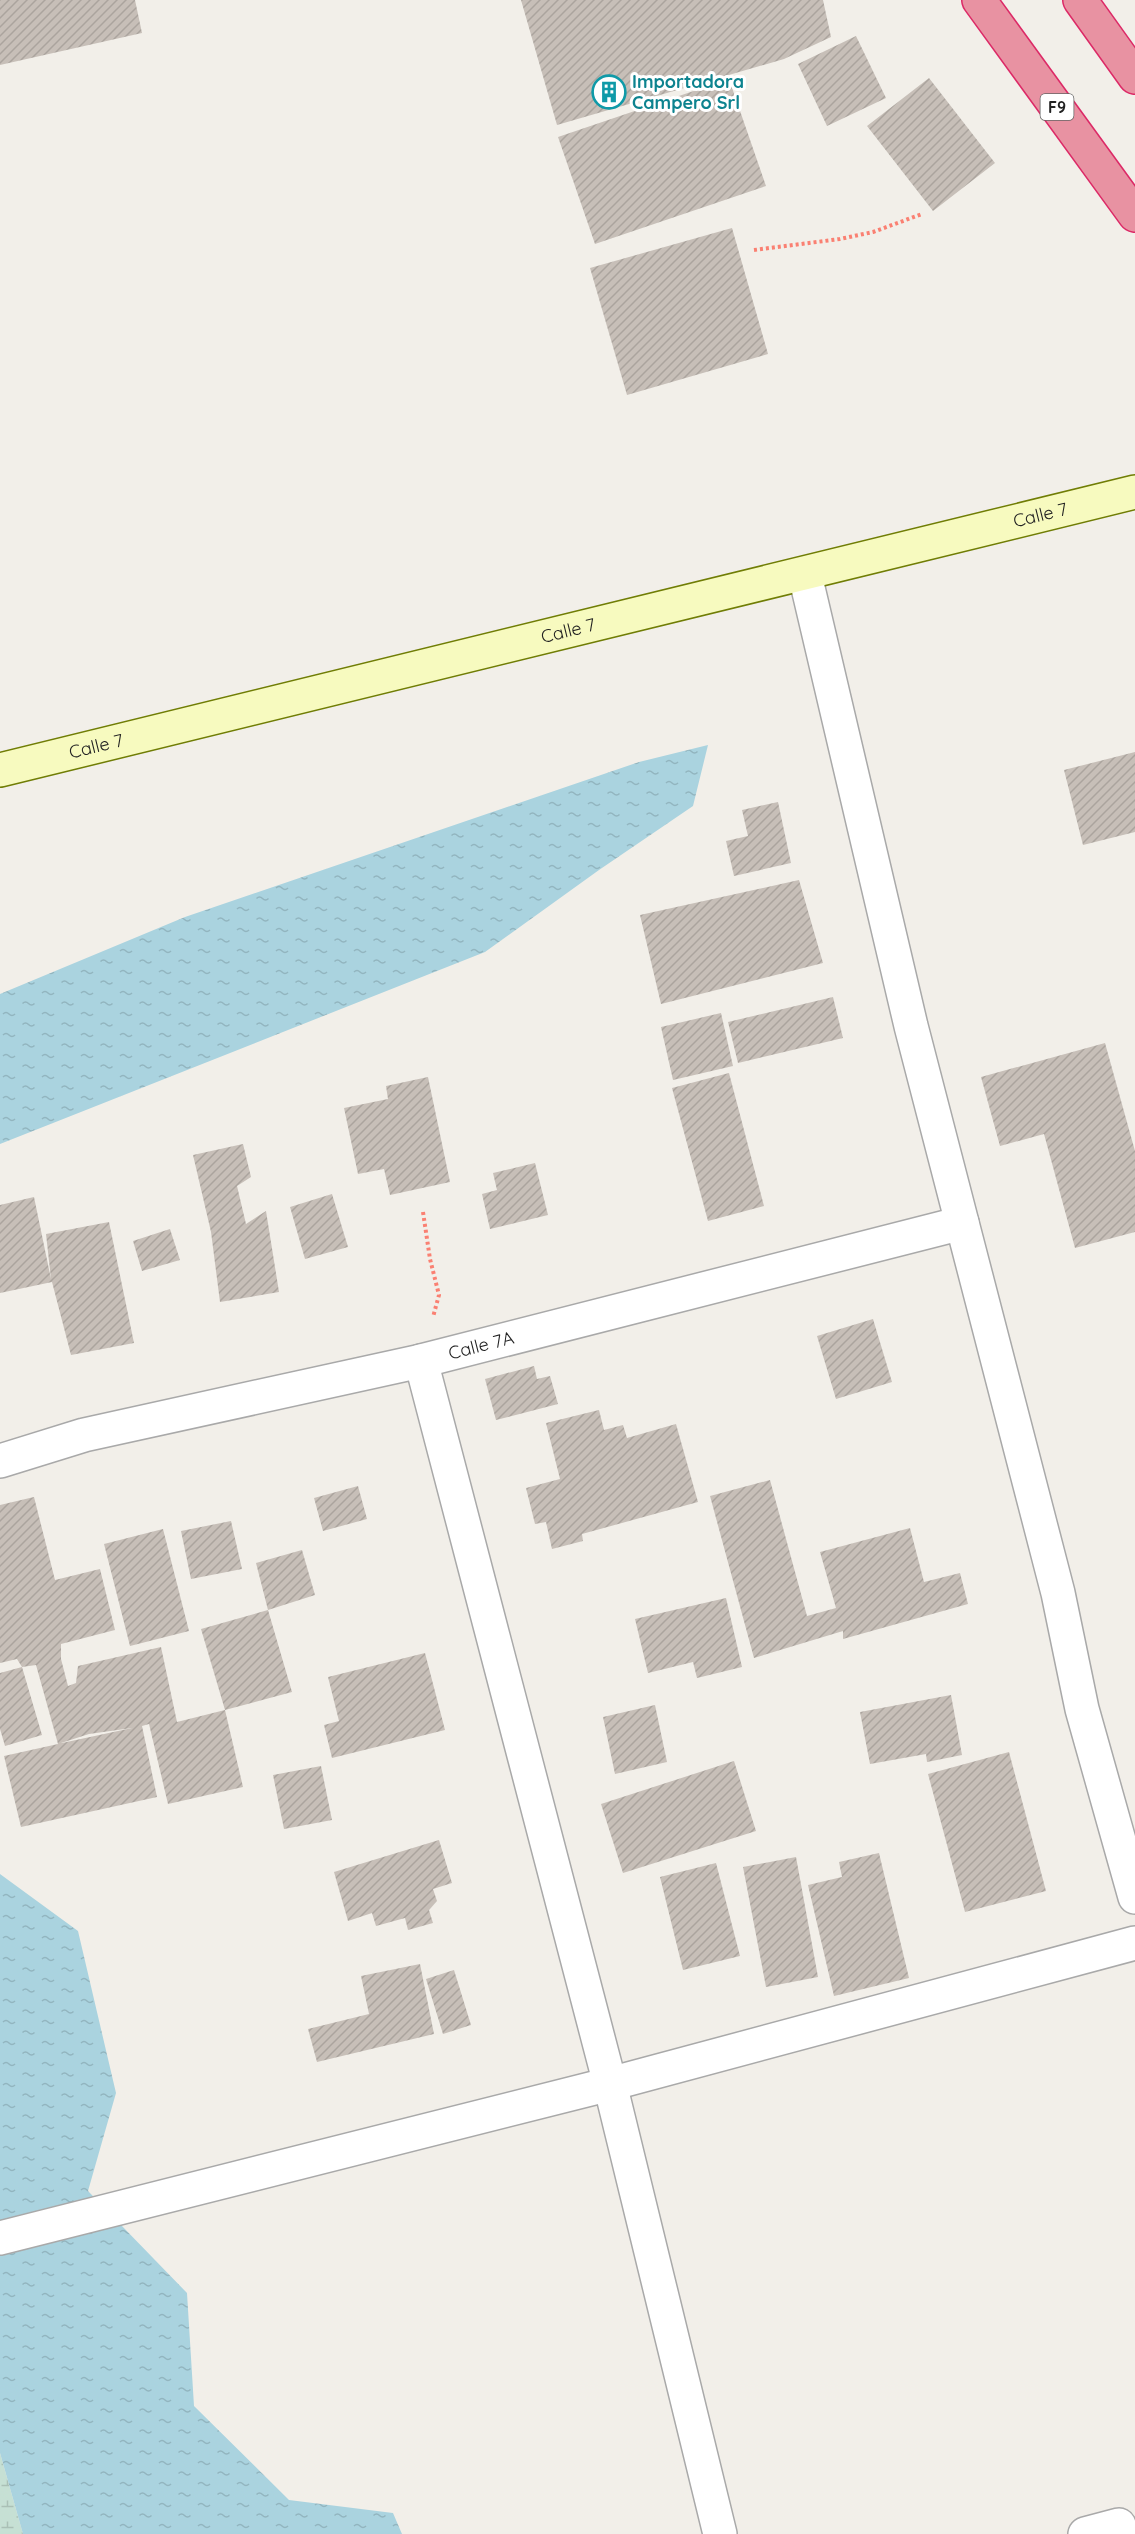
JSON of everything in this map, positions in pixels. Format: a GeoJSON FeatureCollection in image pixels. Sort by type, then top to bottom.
{"type":"FeatureCollection","features":[{"type":"Feature","properties":{"kind":"highway","name":"F9"},"geometry":{"type":"LineString","coordinates":[[979,0],[1135,215]]}},
{"type":"Feature","properties":{"kind":"highway"},"geometry":{"type":"LineString","coordinates":[[1080,0],[1135,77]]}},
{"type":"Feature","properties":{"kind":"street","name":"Calle 7"},"geometry":{"type":"LineString","coordinates":[[0,770],[805,575],[1135,492]]}},
{"type":"Feature","properties":{"kind":"street"},"geometry":{"type":"LineString","coordinates":[[805,575],[911,1026],[1058,1593],[1082,1709],[1135,1898]]}},
{"type":"Feature","properties":{"kind":"street","name":"Calle 7A"},"geometry":{"type":"LineString","coordinates":[[0,1461],[84,1435],[421,1361],[962,1223]]}},
{"type":"Feature","properties":{"kind":"street"},"geometry":{"type":"LineString","coordinates":[[421,1361],[610,2084],[720,2534]]}},
{"type":"Feature","properties":{"kind":"street"},"geometry":{"type":"LineString","coordinates":[[0,2238],[610,2084],[1135,1943]]}},
{"type":"Feature","properties":{"kind":"street"},"geometry":{"type":"LineString","coordinates":[[1085,2534],[1120,2529]]}},
{"type":"Feature","properties":{"kind":"path"},"geometry":{"type":"LineString","coordinates":[[754,250],[840,239],[873,232],[922,214]]}},
{"type":"Feature","properties":{"kind":"path"},"geometry":{"type":"LineString","coordinates":[[421,1361],[439,1295],[430,1259],[423,1212]]}},
{"type":"Feature","properties":{"kind":"green space"},"geometry":{"type":"Polygon","coordinates":[[[0,2453],[23,2534],[0,2534],[0,2453]]]}},
{"type":"Feature","properties":{"kind":"water"},"geometry":{"type":"Polygon","coordinates":[[[708,745],[693,806],[485,952],[0,1144],[0,994],[185,917],[639,762],[708,745]]]}},
{"type":"Feature","properties":{"kind":"water"},"geometry":{"type":"Polygon","coordinates":[[[0,1874],[78,1931],[116,2093],[88,2191],[187,2293],[194,2406],[289,2500],[393,2513],[402,2534],[23,2534],[0,2453],[0,1874]]]}},
{"type":"Feature","properties":{"kind":"building"},"geometry":{"type":"Polygon","coordinates":[[[0,0],[135,0],[142,33],[0,65],[0,0]]]}},
{"type":"Feature","properties":{"kind":"building","name":"Importadora Campero Srl"},"geometry":{"type":"Polygon","coordinates":[[[521,0],[823,0],[831,37],[784,59],[557,125],[521,0]]]}},
{"type":"Feature","properties":{"kind":"building"},"geometry":{"type":"Polygon","coordinates":[[[856,36],[886,98],[827,126],[798,64],[856,36]]]}},
{"type":"Feature","properties":{"kind":"building"},"geometry":{"type":"Polygon","coordinates":[[[929,78],[995,163],[933,211],[867,126],[929,78]]]}},
{"type":"Feature","properties":{"kind":"building"},"geometry":{"type":"Polygon","coordinates":[[[729,79],[766,186],[595,244],[558,137],[729,79]]]}},
{"type":"Feature","properties":{"kind":"building"},"geometry":{"type":"Polygon","coordinates":[[[732,228],[768,354],[627,395],[590,268],[732,228]]]}},
{"type":"Feature","properties":{"kind":"building"},"geometry":{"type":"Polygon","coordinates":[[[1135,752],[1135,832],[1083,845],[1064,770],[1135,752]]]}},
{"type":"Feature","properties":{"kind":"building"},"geometry":{"type":"Polygon","coordinates":[[[778,802],[791,863],[734,876],[726,841],[748,836],[742,810],[778,802]]]}},
{"type":"Feature","properties":{"kind":"building"},"geometry":{"type":"Polygon","coordinates":[[[799,880],[823,963],[661,1004],[640,915],[799,880]]]}},
{"type":"Feature","properties":{"kind":"building"},"geometry":{"type":"Polygon","coordinates":[[[833,997],[843,1038],[738,1063],[728,1022],[833,997]]]}},
{"type":"Feature","properties":{"kind":"building"},"geometry":{"type":"Polygon","coordinates":[[[721,1013],[733,1066],[673,1080],[661,1027],[721,1013]]]}},
{"type":"Feature","properties":{"kind":"building"},"geometry":{"type":"Polygon","coordinates":[[[1105,1043],[1135,1151],[1135,1232],[1075,1248],[1044,1134],[1000,1146],[981,1077],[1105,1043]]]}},
{"type":"Feature","properties":{"kind":"building"},"geometry":{"type":"Polygon","coordinates":[[[729,1073],[764,1206],[708,1221],[672,1088],[729,1073]]]}},
{"type":"Feature","properties":{"kind":"building"},"geometry":{"type":"Polygon","coordinates":[[[428,1077],[450,1182],[390,1195],[384,1169],[358,1174],[344,1108],[388,1099],[386,1086],[428,1077]]]}},
{"type":"Feature","properties":{"kind":"building"},"geometry":{"type":"Polygon","coordinates":[[[243,1144],[251,1177],[237,1186],[246,1224],[266,1211],[279,1292],[220,1302],[211,1232],[193,1155],[243,1144]]]}},
{"type":"Feature","properties":{"kind":"building"},"geometry":{"type":"Polygon","coordinates":[[[535,1163],[548,1215],[490,1229],[482,1194],[497,1190],[493,1173],[535,1163]]]}},
{"type":"Feature","properties":{"kind":"building"},"geometry":{"type":"Polygon","coordinates":[[[332,1194],[348,1247],[305,1259],[290,1207],[332,1194]]]}},
{"type":"Feature","properties":{"kind":"building"},"geometry":{"type":"Polygon","coordinates":[[[34,1197],[51,1279],[46,1234],[109,1222],[134,1343],[71,1355],[52,1282],[0,1293],[0,1205],[34,1197]]]}},
{"type":"Feature","properties":{"kind":"building"},"geometry":{"type":"Polygon","coordinates":[[[170,1229],[180,1260],[142,1271],[133,1241],[170,1229]]]}},
{"type":"Feature","properties":{"kind":"building"},"geometry":{"type":"Polygon","coordinates":[[[873,1319],[892,1382],[836,1399],[817,1336],[873,1319]]]}},
{"type":"Feature","properties":{"kind":"building"},"geometry":{"type":"Polygon","coordinates":[[[534,1366],[537,1379],[550,1376],[558,1404],[496,1420],[485,1379],[534,1366]]]}},
{"type":"Feature","properties":{"kind":"building"},"geometry":{"type":"Polygon","coordinates":[[[599,1410],[604,1430],[623,1425],[627,1438],[676,1424],[698,1502],[582,1534],[583,1541],[552,1549],[546,1522],[535,1524],[526,1488],[560,1479],[546,1423],[599,1410]]]}},
{"type":"Feature","properties":{"kind":"building"},"geometry":{"type":"Polygon","coordinates":[[[770,1480],[807,1616],[836,1608],[820,1552],[910,1528],[924,1582],[960,1573],[968,1604],[843,1639],[843,1631],[754,1658],[710,1496],[770,1480]]]}},
{"type":"Feature","properties":{"kind":"building"},"geometry":{"type":"Polygon","coordinates":[[[358,1486],[367,1519],[323,1531],[314,1498],[358,1486]]]}},
{"type":"Feature","properties":{"kind":"building"},"geometry":{"type":"Polygon","coordinates":[[[34,1497],[55,1580],[100,1569],[115,1630],[61,1644],[61,1659],[68,1686],[76,1683],[78,1666],[161,1647],[177,1722],[225,1710],[243,1787],[168,1804],[149,1724],[142,1726],[157,1797],[21,1827],[4,1756],[58,1744],[36,1665],[22,1667],[17,1659],[0,1663],[0,1505],[34,1497]],[[132,1728],[89,1734],[61,1743],[132,1728]]]}},
{"type":"Feature","properties":{"kind":"building"},"geometry":{"type":"Polygon","coordinates":[[[231,1521],[242,1569],[191,1579],[181,1531],[231,1521]]]}},
{"type":"Feature","properties":{"kind":"building"},"geometry":{"type":"Polygon","coordinates":[[[163,1529],[189,1631],[130,1646],[104,1544],[163,1529]]]}},
{"type":"Feature","properties":{"kind":"building"},"geometry":{"type":"Polygon","coordinates":[[[302,1550],[315,1595],[268,1610],[256,1563],[302,1550]]]}},
{"type":"Feature","properties":{"kind":"building"},"geometry":{"type":"Polygon","coordinates":[[[726,1598],[742,1667],[697,1678],[693,1662],[648,1673],[635,1619],[726,1598]]]}},
{"type":"Feature","properties":{"kind":"building"},"geometry":{"type":"Polygon","coordinates":[[[268,1610],[292,1692],[225,1710],[201,1629],[268,1610]]]}},
{"type":"Feature","properties":{"kind":"building"},"geometry":{"type":"Polygon","coordinates":[[[425,1653],[445,1730],[332,1758],[324,1725],[339,1721],[328,1677],[425,1653]]]}},
{"type":"Feature","properties":{"kind":"building"},"geometry":{"type":"Polygon","coordinates":[[[22,1667],[42,1735],[5,1746],[0,1729],[0,1673],[22,1667]]]}},
{"type":"Feature","properties":{"kind":"building"},"geometry":{"type":"Polygon","coordinates":[[[951,1695],[962,1755],[927,1762],[926,1754],[870,1764],[860,1712],[951,1695]]]}},
{"type":"Feature","properties":{"kind":"building"},"geometry":{"type":"Polygon","coordinates":[[[655,1705],[667,1762],[615,1774],[603,1717],[655,1705]]]}},
{"type":"Feature","properties":{"kind":"building"},"geometry":{"type":"Polygon","coordinates":[[[1009,1752],[1046,1891],[965,1912],[928,1774],[1009,1752]]]}},
{"type":"Feature","properties":{"kind":"building"},"geometry":{"type":"Polygon","coordinates":[[[734,1761],[756,1831],[623,1873],[601,1804],[734,1761]]]}},
{"type":"Feature","properties":{"kind":"building"},"geometry":{"type":"Polygon","coordinates":[[[321,1766],[332,1820],[284,1829],[273,1775],[321,1766]]]}},
{"type":"Feature","properties":{"kind":"building"},"geometry":{"type":"Polygon","coordinates":[[[439,1840],[452,1883],[433,1889],[437,1901],[429,1910],[433,1923],[408,1930],[405,1918],[376,1926],[372,1913],[348,1921],[334,1872],[439,1840]]]}},
{"type":"Feature","properties":{"kind":"building"},"geometry":{"type":"Polygon","coordinates":[[[879,1853],[909,1978],[834,1996],[808,1885],[842,1877],[839,1862],[879,1853]]]}},
{"type":"Feature","properties":{"kind":"building"},"geometry":{"type":"Polygon","coordinates":[[[796,1857],[818,1977],[766,1987],[743,1867],[796,1857]]]}},
{"type":"Feature","properties":{"kind":"building"},"geometry":{"type":"Polygon","coordinates":[[[716,1863],[740,1956],[683,1970],[660,1877],[716,1863]]]}},
{"type":"Feature","properties":{"kind":"building"},"geometry":{"type":"Polygon","coordinates":[[[420,1964],[434,2034],[317,2062],[308,2029],[369,2014],[361,1976],[420,1964]]]}},
{"type":"Feature","properties":{"kind":"building"},"geometry":{"type":"Polygon","coordinates":[[[454,1970],[471,2025],[443,2034],[426,1979],[454,1970]]]}},
{"type":"Feature","properties":{"kind":"place","name":"Importadora Campero Srl"},"geometry":{"type":"Point","coordinates":[609,92]}}]}
